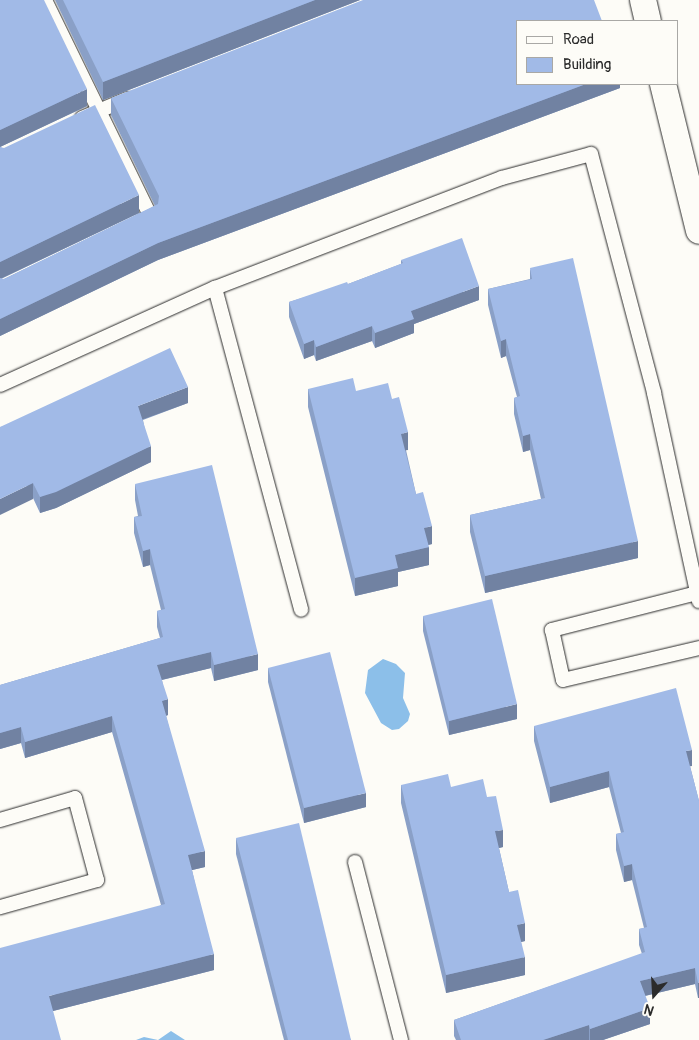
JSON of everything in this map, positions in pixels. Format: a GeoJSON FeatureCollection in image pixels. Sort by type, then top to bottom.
{"type":"FeatureCollection","features":[{"type":"Feature","properties":{"kind":"street"},"geometry":{"type":"LineString","coordinates":[[643,0],[648,20]]}},
{"type":"Feature","properties":{"kind":"street"},"geometry":{"type":"LineString","coordinates":[[663,85],[699,231]]}},
{"type":"Feature","properties":{"kind":"lane"},"geometry":{"type":"LineString","coordinates":[[45,0],[151,216],[125,229]]}},
{"type":"Feature","properties":{"kind":"lane"},"geometry":{"type":"LineString","coordinates":[[72,123],[144,93]]}},
{"type":"Feature","properties":{"kind":"lane"},"geometry":{"type":"LineString","coordinates":[[0,385],[215,288],[502,178],[591,154],[654,394],[698,597],[552,630],[563,680],[699,648]]}},
{"type":"Feature","properties":{"kind":"lane"},"geometry":{"type":"LineString","coordinates":[[215,288],[301,610]]}},
{"type":"Feature","properties":{"kind":"lane"},"geometry":{"type":"LineString","coordinates":[[0,820],[75,798],[97,880],[0,907]]}},
{"type":"Feature","properties":{"kind":"lane"},"geometry":{"type":"LineString","coordinates":[[355,862],[401,1040]]}},
{"type":"Feature","properties":{"kind":"water"},"geometry":{"type":"Polygon","coordinates":[[[383,659],[396,664],[405,673],[403,698],[410,714],[408,721],[399,729],[392,730],[381,723],[365,693],[368,670],[383,659]]]}},
{"type":"Feature","properties":{"kind":"water"},"geometry":{"type":"Polygon","coordinates":[[[171,1031],[185,1040],[158,1040],[171,1031]]]}},
{"type":"Feature","properties":{"kind":"water"},"geometry":{"type":"Polygon","coordinates":[[[144,1037],[158,1040],[136,1040],[144,1037]]]}},
{"type":"Feature","properties":{"kind":"building"},"geometry":{"type":"Polygon","coordinates":[[[0,0],[44,0],[87,89],[0,130],[0,0]]]}},
{"type":"Feature","properties":{"kind":"building"},"geometry":{"type":"Polygon","coordinates":[[[63,0],[315,0],[103,82],[63,0]]]}},
{"type":"Feature","properties":{"kind":"building"},"geometry":{"type":"Polygon","coordinates":[[[363,0],[594,0],[602,20],[516,20],[516,85],[583,85],[158,243],[0,319],[0,278],[4,279],[158,204],[159,196],[111,98],[363,0]]]}},
{"type":"Feature","properties":{"kind":"building"},"geometry":{"type":"Polygon","coordinates":[[[95,105],[139,195],[0,262],[0,147],[4,148],[95,105]]]}},
{"type":"Feature","properties":{"kind":"building"},"geometry":{"type":"Polygon","coordinates":[[[462,238],[479,286],[411,311],[414,319],[375,333],[372,326],[316,347],[314,340],[304,344],[289,302],[347,282],[348,284],[403,263],[401,260],[462,238]]]}},
{"type":"Feature","properties":{"kind":"building"},"geometry":{"type":"Polygon","coordinates":[[[573,258],[638,541],[485,576],[470,515],[545,498],[530,434],[523,436],[514,398],[520,396],[506,339],[501,341],[488,289],[532,279],[530,268],[573,258]]]}},
{"type":"Feature","properties":{"kind":"building"},"geometry":{"type":"Polygon","coordinates":[[[170,348],[188,387],[138,406],[151,446],[56,492],[40,497],[33,483],[0,499],[0,427],[170,348]]]}},
{"type":"Feature","properties":{"kind":"building"},"geometry":{"type":"Polygon","coordinates":[[[353,378],[356,391],[388,383],[392,399],[399,397],[408,432],[401,434],[416,494],[423,492],[432,526],[424,528],[429,547],[395,555],[398,568],[355,578],[308,389],[353,378]]]}},
{"type":"Feature","properties":{"kind":"building"},"geometry":{"type":"Polygon","coordinates":[[[212,465],[258,654],[214,665],[211,652],[157,665],[168,699],[162,701],[205,851],[188,855],[214,954],[49,996],[61,1040],[0,1040],[0,948],[165,904],[112,716],[25,742],[21,727],[0,733],[0,685],[163,637],[157,611],[165,609],[150,549],[143,551],[134,517],[142,516],[135,484],[212,465]]]}},
{"type":"Feature","properties":{"kind":"building"},"geometry":{"type":"Polygon","coordinates":[[[492,599],[517,704],[449,721],[423,616],[492,599]]]}},
{"type":"Feature","properties":{"kind":"building"},"geometry":{"type":"Polygon","coordinates":[[[330,652],[366,793],[304,808],[268,668],[330,652]]]}},
{"type":"Feature","properties":{"kind":"building"},"geometry":{"type":"Polygon","coordinates":[[[676,688],[692,750],[686,751],[699,801],[699,982],[695,968],[640,981],[650,1008],[590,1029],[589,1025],[543,1040],[461,1040],[454,1020],[645,952],[639,929],[647,927],[632,864],[624,866],[616,834],[624,832],[609,771],[550,787],[534,726],[676,688]]]}},
{"type":"Feature","properties":{"kind":"building"},"geometry":{"type":"Polygon","coordinates":[[[448,774],[451,787],[483,779],[487,797],[496,796],[503,830],[495,831],[509,892],[518,890],[525,923],[517,925],[525,957],[446,975],[401,785],[448,774]]]}},
{"type":"Feature","properties":{"kind":"building"},"geometry":{"type":"Polygon","coordinates":[[[299,823],[351,1040],[288,1040],[236,838],[299,823]]]}}]}
